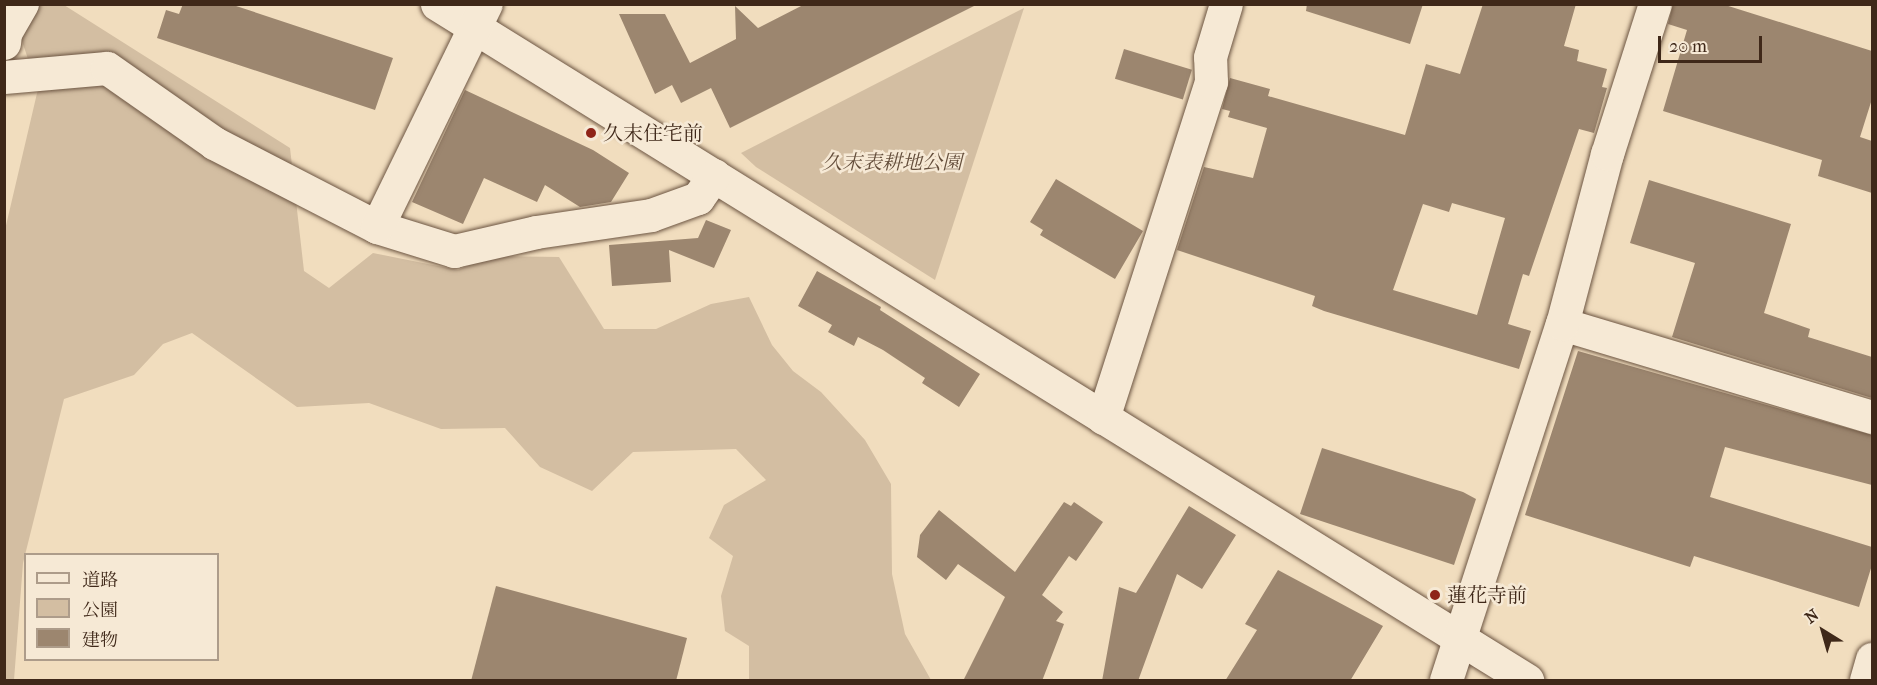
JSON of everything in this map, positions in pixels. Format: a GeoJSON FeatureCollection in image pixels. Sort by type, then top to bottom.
{"type":"FeatureCollection","features":[{"type":"Feature","properties":{"kind":"street"},"geometry":{"type":"LineString","coordinates":[[4,43],[5,33],[22,4]]}},
{"type":"Feature","properties":{"kind":"street"},"geometry":{"type":"LineString","coordinates":[[437,4],[479,16],[714,175],[1527,681]]}},
{"type":"Feature","properties":{"kind":"street"},"geometry":{"type":"LineString","coordinates":[[1103,418],[1211,82],[1210,57],[1226,4]]}},
{"type":"Feature","properties":{"kind":"street"},"geometry":{"type":"LineString","coordinates":[[1446,681],[1463,640],[1562,324],[1607,154],[1655,4]]}},
{"type":"Feature","properties":{"kind":"street"},"geometry":{"type":"LineString","coordinates":[[377,227],[479,16]]}},
{"type":"Feature","properties":{"kind":"street"},"geometry":{"type":"LineString","coordinates":[[4,77],[107,68],[214,143],[377,227],[454,251],[536,232],[651,215],[698,198],[714,175]]}},
{"type":"Feature","properties":{"kind":"street"},"geometry":{"type":"LineString","coordinates":[[1562,324],[1872,417]]}},
{"type":"Feature","properties":{"kind":"street"},"geometry":{"type":"LineString","coordinates":[[1866,681],[1872,659]]}},
{"type":"Feature","properties":{"kind":"green space"},"geometry":{"type":"Polygon","coordinates":[[[24,4],[64,5],[290,148],[304,271],[329,288],[373,253],[458,270],[490,256],[559,257],[604,329],[656,329],[711,304],[749,297],[772,345],[793,371],[821,392],[865,440],[891,484],[892,574],[905,634],[931,680],[749,680],[749,646],[725,631],[721,596],[733,556],[709,538],[724,505],[766,480],[736,449],[633,452],[592,491],[540,467],[505,428],[441,429],[369,403],[297,407],[192,333],[163,344],[134,375],[64,399],[24,553],[14,680],[5,680],[4,234],[38,89],[12,11],[24,4]]]}},
{"type":"Feature","properties":{"kind":"green space","name":"久末表耕地公園"},"geometry":{"type":"Polygon","coordinates":[[[1024,8],[935,280],[756,167],[741,153],[1024,8]]]}},
{"type":"Feature","properties":{"kind":"building"},"geometry":{"type":"Polygon","coordinates":[[[183,4],[230,4],[393,58],[375,110],[157,38],[166,10],[179,14],[183,4]]]}},
{"type":"Feature","properties":{"kind":"building"},"geometry":{"type":"Polygon","coordinates":[[[805,4],[978,4],[730,128],[711,88],[681,103],[672,85],[655,94],[619,14],[665,14],[690,63],[736,39],[735,6],[758,28],[805,4]]]}},
{"type":"Feature","properties":{"kind":"building"},"geometry":{"type":"Polygon","coordinates":[[[1307,4],[1423,4],[1410,44],[1306,11],[1307,4]]]}},
{"type":"Feature","properties":{"kind":"building"},"geometry":{"type":"Polygon","coordinates":[[[1483,4],[1576,4],[1564,46],[1579,50],[1577,61],[1607,69],[1602,87],[1607,88],[1594,133],[1579,129],[1529,276],[1523,274],[1508,324],[1531,331],[1519,369],[1324,311],[1312,306],[1315,296],[1177,250],[1204,167],[1253,178],[1267,128],[1228,117],[1230,111],[1222,109],[1230,78],[1270,89],[1268,96],[1405,135],[1426,64],[1460,74],[1483,4]],[[1452,203],[1449,212],[1423,204],[1393,290],[1477,315],[1505,218],[1452,203]]]}},
{"type":"Feature","properties":{"kind":"building"},"geometry":{"type":"Polygon","coordinates":[[[1673,4],[1722,4],[1872,51],[1872,99],[1860,137],[1872,141],[1872,193],[1818,176],[1822,160],[1663,111],[1687,30],[1668,24],[1673,4]]]}},
{"type":"Feature","properties":{"kind":"building"},"geometry":{"type":"Polygon","coordinates":[[[1124,49],[1192,70],[1183,99],[1115,79],[1124,49]]]}},
{"type":"Feature","properties":{"kind":"building"},"geometry":{"type":"Polygon","coordinates":[[[465,90],[593,150],[629,173],[611,202],[580,207],[545,185],[537,202],[484,178],[463,224],[412,202],[465,90]]]}},
{"type":"Feature","properties":{"kind":"building"},"geometry":{"type":"Polygon","coordinates":[[[1056,179],[1143,231],[1115,279],[1040,235],[1043,230],[1030,222],[1056,179]]]}},
{"type":"Feature","properties":{"kind":"building"},"geometry":{"type":"Polygon","coordinates":[[[1649,180],[1791,224],[1764,313],[1810,329],[1808,337],[1872,357],[1872,398],[1672,337],[1695,263],[1630,243],[1649,180]]]}},
{"type":"Feature","properties":{"kind":"building"},"geometry":{"type":"Polygon","coordinates":[[[706,220],[731,230],[714,268],[669,250],[671,282],[612,286],[609,245],[698,238],[706,220]]]}},
{"type":"Feature","properties":{"kind":"building"},"geometry":{"type":"Polygon","coordinates":[[[817,271],[881,307],[880,310],[980,374],[959,407],[922,383],[925,378],[883,350],[858,337],[854,346],[828,332],[832,325],[798,306],[817,271]]]}},
{"type":"Feature","properties":{"kind":"building"},"geometry":{"type":"Polygon","coordinates":[[[1578,351],[1872,435],[1872,485],[1725,447],[1710,497],[1872,547],[1872,565],[1859,607],[1694,556],[1690,567],[1525,515],[1578,351]]]}},
{"type":"Feature","properties":{"kind":"building"},"geometry":{"type":"Polygon","coordinates":[[[1322,448],[1463,492],[1476,499],[1454,565],[1300,514],[1322,448]]]}},
{"type":"Feature","properties":{"kind":"building"},"geometry":{"type":"Polygon","coordinates":[[[1064,502],[1071,506],[1074,502],[1103,522],[1076,561],[1069,556],[1042,595],[1063,612],[1056,621],[1064,624],[1042,681],[963,681],[1005,597],[958,564],[946,580],[917,557],[920,535],[939,510],[1015,572],[1064,502]]]}},
{"type":"Feature","properties":{"kind":"building"},"geometry":{"type":"Polygon","coordinates":[[[1189,506],[1236,535],[1202,589],[1177,574],[1138,681],[1102,681],[1119,587],[1136,593],[1189,506]]]}},
{"type":"Feature","properties":{"kind":"building"},"geometry":{"type":"Polygon","coordinates":[[[1278,570],[1383,626],[1350,681],[1225,681],[1257,630],[1245,624],[1278,570]]]}},
{"type":"Feature","properties":{"kind":"building"},"geometry":{"type":"Polygon","coordinates":[[[496,586],[687,638],[676,681],[471,681],[496,586]]]}},
{"type":"Feature","properties":{"kind":"place","name":"久末住宅前"},"geometry":{"type":"Point","coordinates":[591,133]}},
{"type":"Feature","properties":{"kind":"place","name":"蓮花寺前"},"geometry":{"type":"Point","coordinates":[1435,595]}}]}
